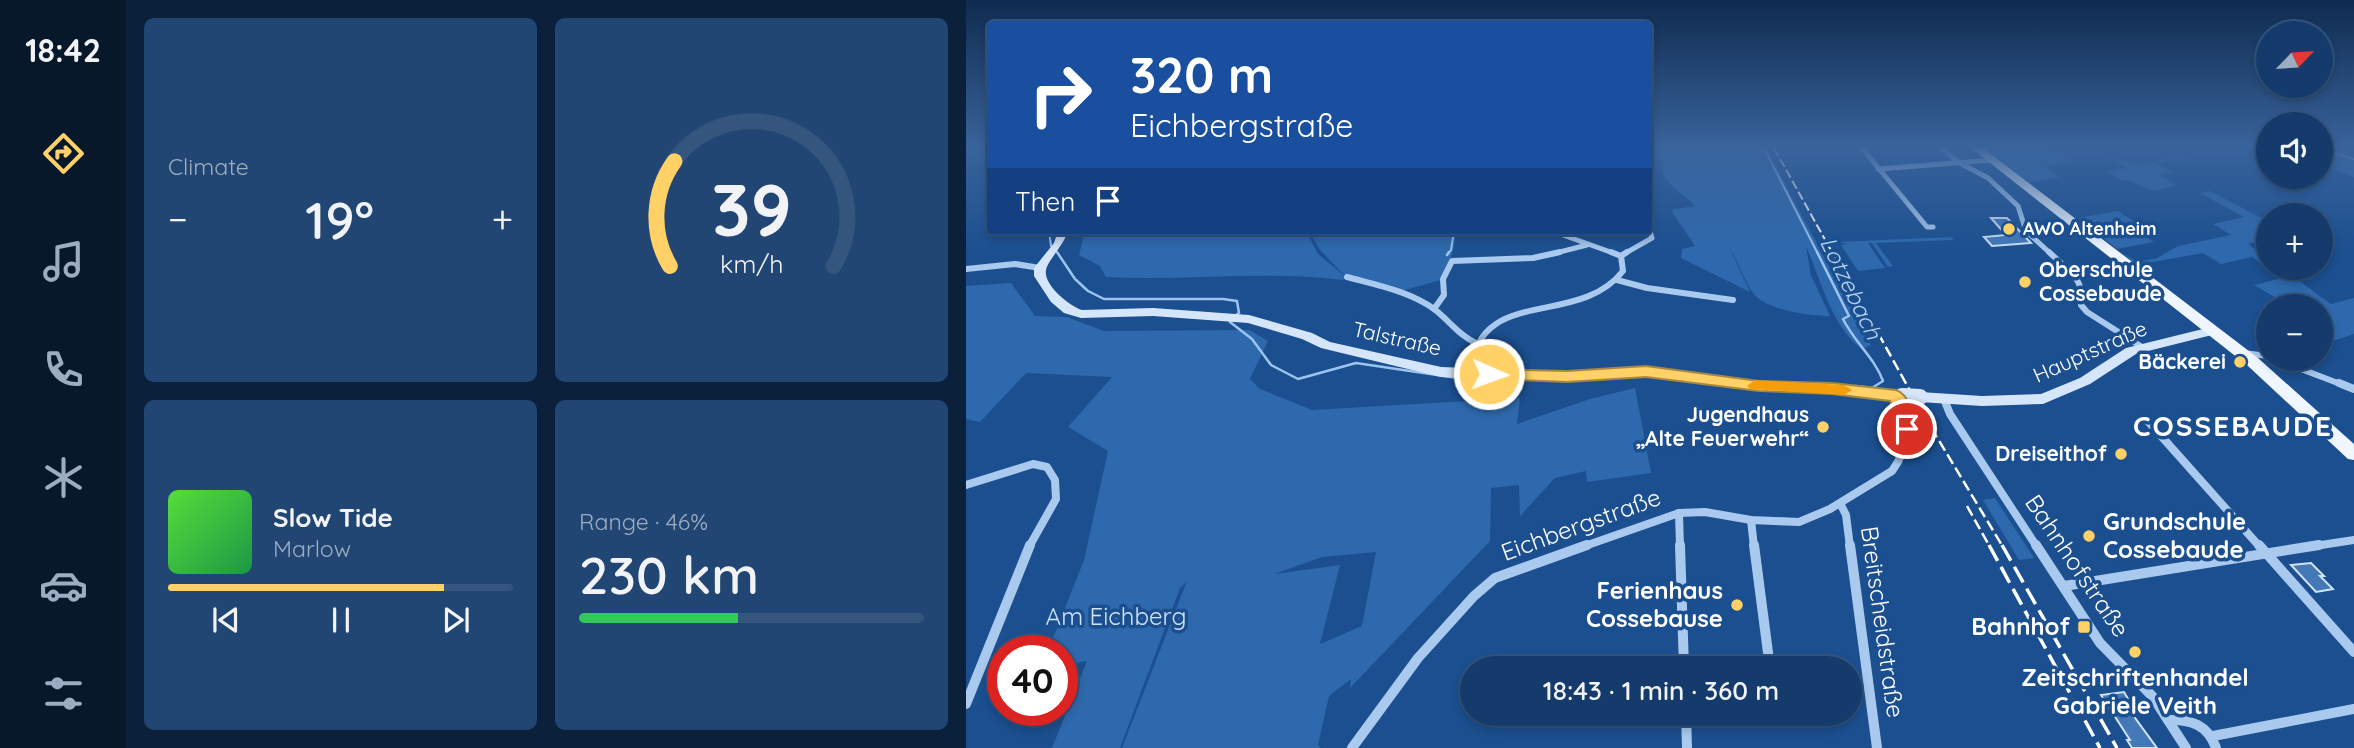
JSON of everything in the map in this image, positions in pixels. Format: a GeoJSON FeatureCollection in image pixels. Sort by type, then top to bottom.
{"type":"FeatureCollection","features":[{"type":"Feature","properties":{"kind":"main road"},"geometry":{"type":"LineString","coordinates":[[2022,183],[2242,354],[2354,454]]}},
{"type":"Feature","properties":{"kind":"street"},"geometry":{"type":"LineString","coordinates":[[1890,183],[1927,227],[1933,226]]}},
{"type":"Feature","properties":{"kind":"street"},"geometry":{"type":"LineString","coordinates":[[1993,183],[2018,206],[2026,231],[2080,282],[2083,289],[2081,305],[2087,312],[2142,348]]}},
{"type":"Feature","properties":{"kind":"street"},"geometry":{"type":"LineString","coordinates":[[966,270],[1015,264],[1040,268],[1059,243],[1061,235]]}},
{"type":"Feature","properties":{"kind":"street"},"geometry":{"type":"LineString","coordinates":[[1562,235],[1621,256],[1652,238],[1651,235]]}},
{"type":"Feature","properties":{"kind":"street"},"geometry":{"type":"LineString","coordinates":[[1434,309],[1444,295],[1443,279],[1452,261],[1532,258],[1587,245]]}},
{"type":"Feature","properties":{"kind":"street"},"geometry":{"type":"LineString","coordinates":[[1471,373],[1476,343],[1494,323],[1570,303],[1618,280],[1625,267],[1621,256]]}},
{"type":"Feature","properties":{"kind":"street","name":"Talstraße"},"geometry":{"type":"LineString","coordinates":[[1040,268],[1040,276],[1055,299],[1068,310],[1081,314],[1153,312],[1227,315],[1307,336],[1326,345],[1434,371],[1567,377],[1646,372],[1759,386],[1832,389],[1944,399]]}},
{"type":"Feature","properties":{"kind":"street"},"geometry":{"type":"LineString","coordinates":[[1347,277],[1398,292],[1434,309],[1467,340],[1476,343]]}},
{"type":"Feature","properties":{"kind":"street"},"geometry":{"type":"LineString","coordinates":[[1618,280],[1647,288],[1733,300]]}},
{"type":"Feature","properties":{"kind":"street","name":"Hauptstraße"},"geometry":{"type":"LineString","coordinates":[[1944,399],[2043,399],[2085,381],[2117,360],[2142,348],[2211,331]]}},
{"type":"Feature","properties":{"kind":"street"},"geometry":{"type":"LineString","coordinates":[[2242,354],[2256,353]]}},
{"type":"Feature","properties":{"kind":"street"},"geometry":{"type":"LineString","coordinates":[[2307,371],[2354,389]]}},
{"type":"Feature","properties":{"kind":"street","name":"Eichbergstraße"},"geometry":{"type":"LineString","coordinates":[[1352,748],[1405,672],[1435,636],[1478,591],[1495,578],[1679,513],[1705,512],[1751,520],[1799,522],[1813,518],[1898,464],[1907,429],[1907,420],[1899,396]]}},
{"type":"Feature","properties":{"kind":"street","name":"Bahnhofstraße"},"geometry":{"type":"LineString","coordinates":[[1944,399],[1950,414],[2100,643],[2140,682],[2186,748]]}},
{"type":"Feature","properties":{"kind":"street"},"geometry":{"type":"LineString","coordinates":[[2146,419],[2354,652]]}},
{"type":"Feature","properties":{"kind":"street"},"geometry":{"type":"LineString","coordinates":[[966,485],[1033,464],[1047,467],[1055,480],[1056,499],[1041,522],[1022,563],[966,705]]}},
{"type":"Feature","properties":{"kind":"street","name":"Breitscheidstraße"},"geometry":{"type":"LineString","coordinates":[[1840,503],[1846,515],[1877,748]]}},
{"type":"Feature","properties":{"kind":"street"},"geometry":{"type":"LineString","coordinates":[[1679,513],[1684,656]]}},
{"type":"Feature","properties":{"kind":"street"},"geometry":{"type":"LineString","coordinates":[[1751,520],[1768,656]]}},
{"type":"Feature","properties":{"kind":"street"},"geometry":{"type":"LineString","coordinates":[[2064,586],[2354,540]]}},
{"type":"Feature","properties":{"kind":"street"},"geometry":{"type":"LineString","coordinates":[[2168,720],[2184,719],[2200,724],[2215,742],[2354,709]]}},
{"type":"Feature","properties":{"kind":"street"},"geometry":{"type":"LineString","coordinates":[[1686,726],[1687,748]]}},
{"type":"Feature","properties":{"kind":"green space"},"geometry":{"type":"Polygon","coordinates":[[[1669,183],[1785,183],[1871,345],[1862,349],[1843,329],[1828,302],[1806,246],[1811,275],[1830,316],[1789,311],[1759,299],[1750,289],[1730,249],[1750,292],[1681,258],[1682,249],[1695,246],[1671,210],[1695,206],[1669,183]]]}},
{"type":"Feature","properties":{"kind":"green space"},"geometry":{"type":"Polygon","coordinates":[[[2135,183],[2176,185],[2161,189],[2147,189],[2135,183]]]}},
{"type":"Feature","properties":{"kind":"green space"},"geometry":{"type":"Polygon","coordinates":[[[2210,191],[2256,215],[2256,242],[2248,244],[2256,250],[2256,260],[2252,257],[2221,264],[2203,253],[2137,265],[2121,252],[2138,262],[2157,258],[2178,246],[2231,235],[2213,224],[2244,217],[2200,193],[2210,191]]]}},
{"type":"Feature","properties":{"kind":"green space"},"geometry":{"type":"Polygon","coordinates":[[[2118,211],[2141,226],[2131,228],[2154,242],[2117,249],[2079,218],[2118,211]]]}},
{"type":"Feature","properties":{"kind":"green space"},"geometry":{"type":"Polygon","coordinates":[[[1084,235],[1308,235],[1318,254],[1346,277],[1320,250],[1311,235],[1455,235],[1451,256],[1441,280],[1398,292],[1347,277],[1343,280],[1284,276],[1106,277],[1100,266],[1079,255],[1084,235]]]}},
{"type":"Feature","properties":{"kind":"green space"},"geometry":{"type":"Polygon","coordinates":[[[1952,237],[1953,240],[1876,243],[1893,266],[1888,267],[1872,243],[1868,243],[1885,268],[1858,271],[1841,245],[1847,244],[1838,242],[1952,237]]]}},
{"type":"Feature","properties":{"kind":"green space"},"geometry":{"type":"Polygon","coordinates":[[[2274,280],[2298,280],[2317,294],[2269,294],[2254,285],[2274,280]]]}},
{"type":"Feature","properties":{"kind":"green space","name":"Am Eichberg"},"geometry":{"type":"Polygon","coordinates":[[[1011,283],[1035,316],[1067,317],[1104,331],[1249,330],[1268,341],[1250,379],[1260,389],[1312,410],[1520,398],[1517,424],[1590,399],[1635,388],[1651,473],[1587,482],[1586,471],[1555,478],[1520,516],[1519,485],[1491,488],[1490,541],[1350,688],[1351,679],[1329,696],[1318,745],[1321,748],[1122,748],[1187,581],[1180,588],[1120,748],[1052,748],[1061,726],[1078,726],[1078,683],[1087,661],[1078,662],[1078,635],[1054,635],[1084,560],[1108,451],[1068,427],[1112,377],[1026,373],[980,422],[966,419],[966,286],[1011,283]],[[1376,552],[1322,557],[1274,574],[1340,565],[1320,644],[1362,626],[1376,552]]]}},
{"type":"Feature","properties":{"kind":"green space"},"geometry":{"type":"Polygon","coordinates":[[[2354,298],[2354,334],[2333,341],[2333,303],[2354,298]]]}},
{"type":"Feature","properties":{"kind":"green space"},"geometry":{"type":"Polygon","coordinates":[[[1995,498],[2034,558],[2019,560],[1983,500],[1995,498]]]}},
{"type":"Feature","properties":{"kind":"building","name":"AWO Altenheim"},"geometry":{"type":"Polygon","coordinates":[[[1991,218],[2007,218],[2031,243],[1992,246],[1984,237],[2006,235],[1991,218]]]}},
{"type":"Feature","properties":{"kind":"building"},"geometry":{"type":"Polygon","coordinates":[[[2311,563],[2333,589],[2316,592],[2291,565],[2311,563]]]}},
{"type":"Feature","properties":{"kind":"building"},"geometry":{"type":"Polygon","coordinates":[[[2124,692],[2137,714],[2133,715],[2157,748],[2132,748],[2127,740],[2130,740],[2101,695],[2124,692]]]}},
{"type":"Feature","properties":{"kind":"waterway","name":"Lotzebach"},"geometry":{"type":"LineString","coordinates":[[1782,183],[1818,254]]}},
{"type":"Feature","properties":{"kind":"waterway","name":"Lotzebach"},"geometry":{"type":"LineString","coordinates":[[1050,235],[1051,246]]}},
{"type":"Feature","properties":{"kind":"waterway"},"geometry":{"type":"LineString","coordinates":[[1448,254],[1453,235]]}},
{"type":"Feature","properties":{"kind":"waterway","name":"Lotzebach"},"geometry":{"type":"LineString","coordinates":[[1057,252],[1075,279],[1088,291],[1104,299],[1223,299],[1237,301],[1239,313],[1236,315]]}},
{"type":"Feature","properties":{"kind":"waterway","name":"Lotzebach"},"geometry":{"type":"LineString","coordinates":[[1818,254],[1849,316],[1843,319],[1883,381],[1872,388],[1855,386]]}},
{"type":"Feature","properties":{"kind":"waterway","name":"Lotzebach"},"geometry":{"type":"LineString","coordinates":[[1232,320],[1230,322],[1252,339],[1271,365],[1298,379],[1356,363],[1464,379]]}},
{"type":"Feature","properties":{"kind":"railway"},"geometry":{"type":"LineString","coordinates":[[1793,183],[1833,254]]}},
{"type":"Feature","properties":{"kind":"railway"},"geometry":{"type":"LineString","coordinates":[[1833,252],[1923,414],[2003,547]]}},
{"type":"Feature","properties":{"kind":"railway"},"geometry":{"type":"LineString","coordinates":[[1967,506],[1990,547]]}},
{"type":"Feature","properties":{"kind":"railway"},"geometry":{"type":"LineString","coordinates":[[1989,545],[2100,748]]}},
{"type":"Feature","properties":{"kind":"railway"},"geometry":{"type":"LineString","coordinates":[[2002,545],[2117,748]]}},
{"type":"Feature","properties":{"kind":"slow traffic"},"geometry":{"type":"LineString","coordinates":[[1755,386],[1844,390]]}},
{"type":"Feature","properties":{"kind":"place","name":"AWO Altenheim"},"geometry":{"type":"Point","coordinates":[2009,229]}},
{"type":"Feature","properties":{"kind":"place","name":"Oberschule Cossebaude"},"geometry":{"type":"Point","coordinates":[2025,282]}},
{"type":"Feature","properties":{"kind":"place","name":"Bäckerei"},"geometry":{"type":"Point","coordinates":[2240,362]}},
{"type":"Feature","properties":{"kind":"place","name":"Jugendhaus „Alte Feuerwehr“"},"geometry":{"type":"Point","coordinates":[1823,427]}},
{"type":"Feature","properties":{"kind":"place","name":"Dreiseithof"},"geometry":{"type":"Point","coordinates":[2121,454]}},
{"type":"Feature","properties":{"kind":"place","name":"Grundschule Cossebaude"},"geometry":{"type":"Point","coordinates":[2089,536]}},
{"type":"Feature","properties":{"kind":"place","name":"Ferienhaus Cossebause"},"geometry":{"type":"Point","coordinates":[1737,605]}},
{"type":"Feature","properties":{"kind":"place","name":"Bahnhof"},"geometry":{"type":"Point","coordinates":[2084,627]}},
{"type":"Feature","properties":{"kind":"place","name":"Zeitschriftenhandel Gabriele Veith"},"geometry":{"type":"Point","coordinates":[2135,652]}},
{"type":"Feature","properties":{"kind":"district","name":"COSSEBAUDE"},"geometry":{"type":"Point","coordinates":[2233,426]}},
{"type":"Feature","properties":{"kind":"route"},"geometry":{"type":"LineString","coordinates":[[1489,374],[1567,377],[1646,372],[1759,386],[1832,389],[1896,396],[1903,408],[1907,429]]}}]}
